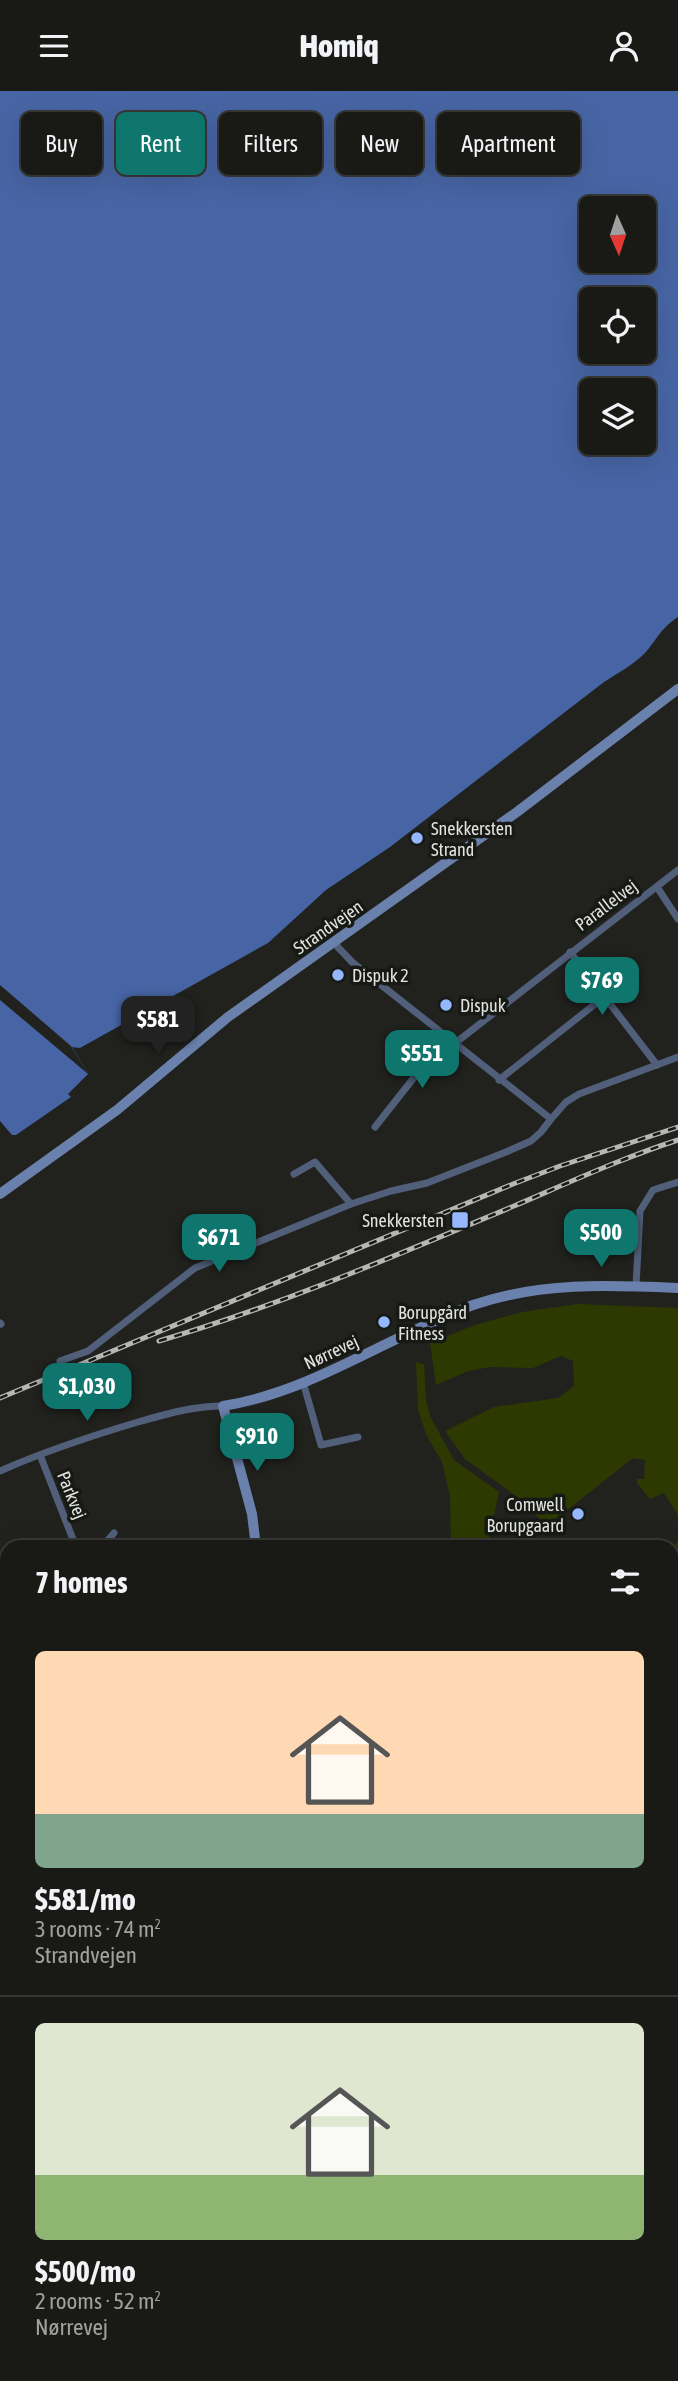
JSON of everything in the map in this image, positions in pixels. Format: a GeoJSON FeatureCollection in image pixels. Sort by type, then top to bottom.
{"type":"FeatureCollection","features":[{"type":"Feature","properties":{"kind":"main road","name":"Strandvejen"},"geometry":{"type":"LineString","coordinates":[[0,1194],[117,1110],[228,1017],[517,812],[678,689]]}},
{"type":"Feature","properties":{"kind":"main road","name":"Nørrevej"},"geometry":{"type":"LineString","coordinates":[[223,1406],[303,1382],[430,1324],[498,1298],[565,1286],[678,1287]]}},
{"type":"Feature","properties":{"kind":"main road"},"geometry":{"type":"LineString","coordinates":[[223,1406],[252,1514],[255,1540]]}},
{"type":"Feature","properties":{"kind":"street","name":"Parallelvej"},"geometry":{"type":"LineString","coordinates":[[454,1044],[678,870]]}},
{"type":"Feature","properties":{"kind":"street"},"geometry":{"type":"LineString","coordinates":[[657,887],[678,919]]}},
{"type":"Feature","properties":{"kind":"street"},"geometry":{"type":"LineString","coordinates":[[333,942],[352,962],[551,1119]]}},
{"type":"Feature","properties":{"kind":"street"},"geometry":{"type":"LineString","coordinates":[[570,952],[657,1065]]}},
{"type":"Feature","properties":{"kind":"street"},"geometry":{"type":"LineString","coordinates":[[499,1080],[604,997]]}},
{"type":"Feature","properties":{"kind":"street"},"geometry":{"type":"LineString","coordinates":[[375,1127],[431,1056],[444,1035]]}},
{"type":"Feature","properties":{"kind":"street"},"geometry":{"type":"LineString","coordinates":[[60,1361],[88,1351],[195,1268],[351,1204],[427,1183],[531,1141],[566,1103],[579,1094],[678,1057]]}},
{"type":"Feature","properties":{"kind":"street"},"geometry":{"type":"LineString","coordinates":[[294,1174],[315,1162],[351,1204]]}},
{"type":"Feature","properties":{"kind":"street"},"geometry":{"type":"LineString","coordinates":[[636,1286],[640,1211],[653,1190],[678,1181]]}},
{"type":"Feature","properties":{"kind":"street"},"geometry":{"type":"LineString","coordinates":[[303,1382],[321,1445],[358,1437]]}},
{"type":"Feature","properties":{"kind":"street","name":"Nørrevej"},"geometry":{"type":"LineString","coordinates":[[0,1471],[158,1416],[223,1406]]}},
{"type":"Feature","properties":{"kind":"street","name":"Parkvej"},"geometry":{"type":"LineString","coordinates":[[40,1455],[73,1540]]}},
{"type":"Feature","properties":{"kind":"street"},"geometry":{"type":"LineString","coordinates":[[108,1540],[114,1533]]}},
{"type":"Feature","properties":{"kind":"green space"},"geometry":{"type":"Polygon","coordinates":[[[577,1304],[678,1308],[678,1515],[664,1493],[650,1499],[637,1483],[637,1479],[644,1479],[645,1460],[633,1458],[547,1526],[520,1499],[465,1459],[445,1431],[494,1407],[558,1398],[574,1386],[573,1361],[561,1356],[533,1368],[490,1367],[468,1371],[436,1385],[430,1343],[475,1325],[522,1312],[577,1304]]]}},
{"type":"Feature","properties":{"kind":"green space"},"geometry":{"type":"Polygon","coordinates":[[[416,1362],[424,1364],[426,1400],[430,1416],[454,1460],[499,1492],[489,1540],[451,1540],[450,1496],[442,1462],[426,1434],[418,1409],[416,1362]]]}},
{"type":"Feature","properties":{"kind":"water"},"geometry":{"type":"Polygon","coordinates":[[[0,91],[678,91],[678,617],[636,661],[604,682],[390,847],[326,890],[268,943],[80,1048],[72,1047],[88,1074],[68,1094],[71,1097],[16,1135],[12,1135],[0,1121],[0,91]]]}},
{"type":"Feature","properties":{"kind":"pier"},"geometry":{"type":"Polygon","coordinates":[[[0,985],[71,1046],[88,1074],[0,1000],[0,985]]]}},
{"type":"Feature","properties":{"kind":"railway"},"geometry":{"type":"LineString","coordinates":[[0,1398],[513,1184],[678,1127]]}},
{"type":"Feature","properties":{"kind":"railway"},"geometry":{"type":"LineString","coordinates":[[159,1341],[249,1312],[338,1278],[678,1140]]}},
{"type":"Feature","properties":{"kind":"place","name":"Snekkersten Strand"},"geometry":{"type":"Point","coordinates":[417,838]}},
{"type":"Feature","properties":{"kind":"place","name":"Dispuk 2"},"geometry":{"type":"Point","coordinates":[338,975]}},
{"type":"Feature","properties":{"kind":"place","name":"Dispuk"},"geometry":{"type":"Point","coordinates":[446,1005]}},
{"type":"Feature","properties":{"kind":"place","name":"Snekkersten"},"geometry":{"type":"Point","coordinates":[460,1220]}},
{"type":"Feature","properties":{"kind":"place","name":"Borupgård Fitness"},"geometry":{"type":"Point","coordinates":[384,1322]}},
{"type":"Feature","properties":{"kind":"place","name":"Comwell Borupgaard"},"geometry":{"type":"Point","coordinates":[578,1514]}}]}
